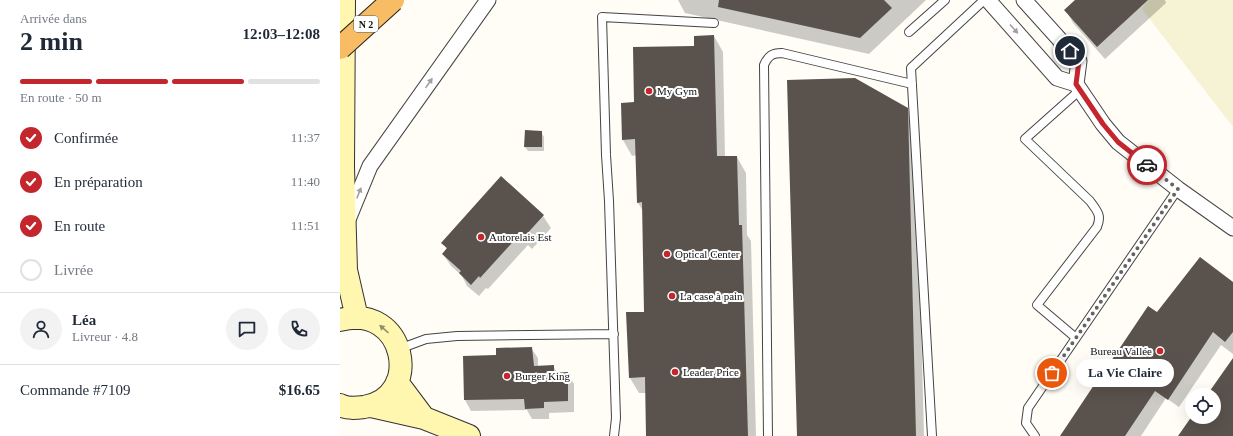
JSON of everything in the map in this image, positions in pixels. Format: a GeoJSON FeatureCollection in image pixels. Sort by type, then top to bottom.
{"type":"FeatureCollection","features":[{"type":"Feature","properties":{"kind":"highway","name":"N 2"},"geometry":{"type":"LineString","coordinates":[[340,48],[393,0]]}},
{"type":"Feature","properties":{"kind":"main road"},"geometry":{"type":"LineString","coordinates":[[341,407],[355,409],[370,406],[382,400],[397,382],[401,365],[398,349],[394,339],[387,330],[373,321],[348,319],[343,167],[344,0]]}},
{"type":"Feature","properties":{"kind":"main road"},"geometry":{"type":"LineString","coordinates":[[397,382],[424,418]]}},
{"type":"Feature","properties":{"kind":"main road"},"geometry":{"type":"LineString","coordinates":[[370,406],[424,418],[469,436]]}},
{"type":"Feature","properties":{"kind":"street"},"geometry":{"type":"LineString","coordinates":[[344,229],[370,166],[488,0]]}},
{"type":"Feature","properties":{"kind":"street"},"geometry":{"type":"LineString","coordinates":[[988,0],[1057,78],[1078,87],[1103,124],[1118,142],[1178,189],[1233,228]]}},
{"type":"Feature","properties":{"kind":"street"},"geometry":{"type":"LineString","coordinates":[[1024,0],[1079,61],[1078,87]]}},
{"type":"Feature","properties":{"kind":"lane"},"geometry":{"type":"LineString","coordinates":[[909,32],[945,0]]}},
{"type":"Feature","properties":{"kind":"lane"},"geometry":{"type":"LineString","coordinates":[[932,436],[911,68],[984,0]]}},
{"type":"Feature","properties":{"kind":"lane"},"geometry":{"type":"LineString","coordinates":[[614,436],[616,418],[614,334],[606,155],[602,17],[714,23]]}},
{"type":"Feature","properties":{"kind":"lane"},"geometry":{"type":"LineString","coordinates":[[768,436],[764,65],[767,58],[774,53],[782,53],[912,84]]}},
{"type":"Feature","properties":{"kind":"lane"},"geometry":{"type":"LineString","coordinates":[[1076,338],[1037,305],[1097,227],[1100,219],[1098,211],[1090,201],[1025,139],[1078,87]]}},
{"type":"Feature","properties":{"kind":"lane"},"geometry":{"type":"LineString","coordinates":[[1036,436],[1026,423],[1028,408],[1178,189]]}},
{"type":"Feature","properties":{"kind":"lane"},"geometry":{"type":"LineString","coordinates":[[398,349],[426,339],[457,336],[614,334]]}},
{"type":"Feature","properties":{"kind":"shaded area"},"geometry":{"type":"Polygon","coordinates":[[[1149,0],[1233,0],[1233,127],[1142,9],[1149,0]]]}},
{"type":"Feature","properties":{"kind":"building"},"geometry":{"type":"Polygon","coordinates":[[[719,0],[884,0],[892,8],[860,38],[718,7],[719,0]]]}},
{"type":"Feature","properties":{"kind":"building"},"geometry":{"type":"Polygon","coordinates":[[[1075,0],[1148,0],[1097,47],[1064,10],[1075,0]]]}},
{"type":"Feature","properties":{"kind":"building"},"geometry":{"type":"Polygon","coordinates":[[[714,35],[717,156],[737,156],[739,225],[742,225],[748,436],[646,436],[645,377],[629,378],[626,312],[644,312],[642,202],[637,203],[635,139],[622,140],[621,103],[634,102],[633,47],[694,46],[694,36],[714,35]]]}},
{"type":"Feature","properties":{"kind":"building"},"geometry":{"type":"Polygon","coordinates":[[[855,78],[908,108],[916,436],[797,436],[787,80],[855,78]]]}},
{"type":"Feature","properties":{"kind":"building"},"geometry":{"type":"Polygon","coordinates":[[[525,130],[542,131],[542,147],[524,147],[525,130]]]}},
{"type":"Feature","properties":{"kind":"building"},"geometry":{"type":"Polygon","coordinates":[[[501,176],[544,215],[524,237],[520,234],[480,278],[479,276],[471,285],[459,273],[461,271],[442,254],[447,248],[441,243],[501,176]]]}},
{"type":"Feature","properties":{"kind":"building"},"geometry":{"type":"Polygon","coordinates":[[[1200,257],[1233,282],[1233,332],[1225,342],[1213,332],[1168,400],[1155,391],[1125,436],[1060,436],[1148,306],[1157,312],[1200,257]]]}},
{"type":"Feature","properties":{"kind":"building"},"geometry":{"type":"Polygon","coordinates":[[[532,347],[534,366],[554,365],[554,373],[568,372],[568,401],[544,402],[544,408],[525,409],[524,399],[464,400],[463,356],[496,355],[496,348],[532,347]]]}},
{"type":"Feature","properties":{"kind":"building"},"geometry":{"type":"Polygon","coordinates":[[[1233,358],[1233,436],[1178,436],[1186,424],[1221,424],[1221,388],[1212,388],[1233,358]]]}},
{"type":"Feature","properties":{"kind":"way so far"},"geometry":{"type":"LineString","coordinates":[[1052,373],[1178,189],[1147,165]]}},
{"type":"Feature","properties":{"kind":"place","name":"My Gym"},"geometry":{"type":"Point","coordinates":[649,91]}},
{"type":"Feature","properties":{"kind":"place","name":"Autorelais Est"},"geometry":{"type":"Point","coordinates":[481,237]}},
{"type":"Feature","properties":{"kind":"place","name":"Optical Center"},"geometry":{"type":"Point","coordinates":[667,254]}},
{"type":"Feature","properties":{"kind":"place","name":"La case à pain"},"geometry":{"type":"Point","coordinates":[672,296]}},
{"type":"Feature","properties":{"kind":"place","name":"Bureau Vallée"},"geometry":{"type":"Point","coordinates":[1160,351]}},
{"type":"Feature","properties":{"kind":"place","name":"Leader Price"},"geometry":{"type":"Point","coordinates":[675,372]}},
{"type":"Feature","properties":{"kind":"place","name":"La Vie Claire"},"geometry":{"type":"Point","coordinates":[1052,373]}},
{"type":"Feature","properties":{"kind":"place","name":"Burger King"},"geometry":{"type":"Point","coordinates":[507,376]}},
{"type":"Feature","properties":{"kind":"route"},"geometry":{"type":"LineString","coordinates":[[1070,51],[1079,61],[1076,84],[1089,101],[1103,124],[1118,142],[1147,165]]}}]}
